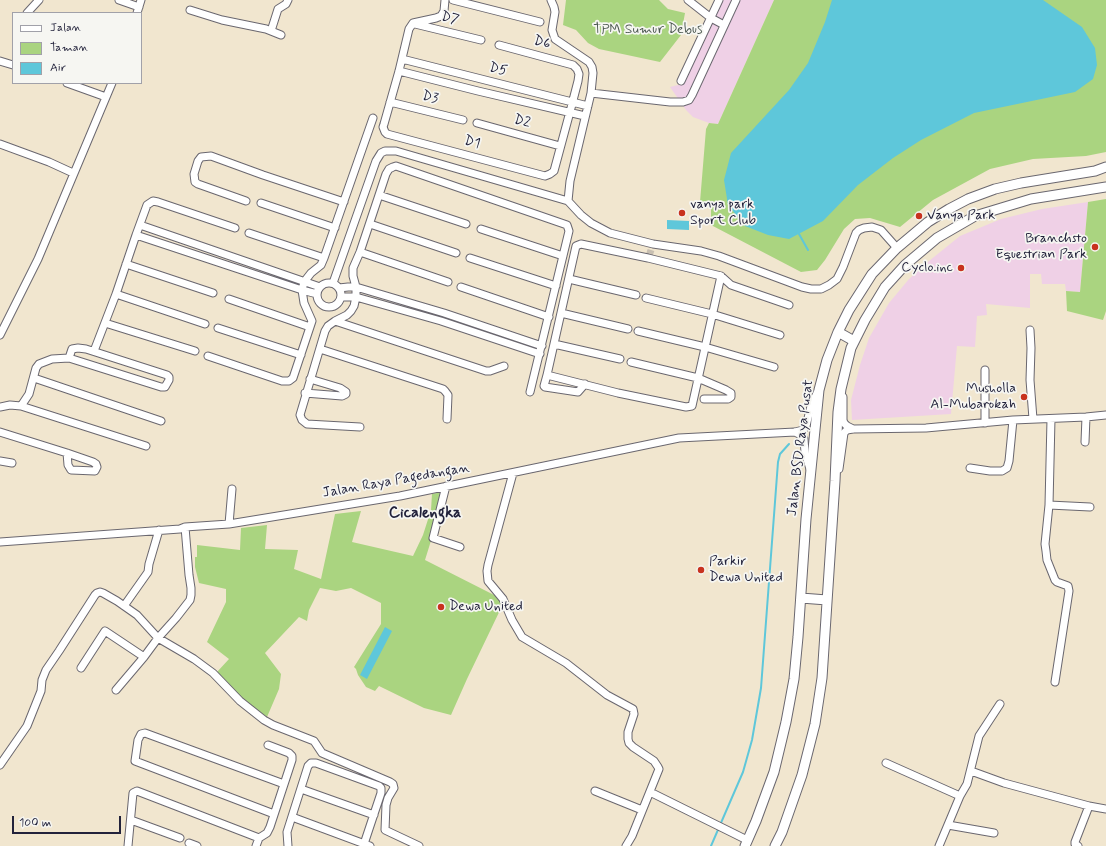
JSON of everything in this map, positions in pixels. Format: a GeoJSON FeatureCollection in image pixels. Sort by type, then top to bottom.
{"type":"FeatureCollection","features":[{"type":"Feature","properties":{"kind":"main road","name":"Jalan BSD Raya Pusat"},"geometry":{"type":"LineString","coordinates":[[746,843],[756,821],[774,772],[786,722],[794,679],[802,598],[810,470],[819,390],[827,360],[838,332],[849,310],[872,274],[897,248],[928,222],[968,199],[995,189],[1015,184],[1095,171],[1106,167]]}},
{"type":"Feature","properties":{"kind":"main road"},"geometry":{"type":"LineString","coordinates":[[775,846],[782,832],[802,775],[815,724],[822,678],[838,412],[841,389],[854,341],[885,287],[905,265],[937,238],[975,216],[1031,199],[1106,187]]}},
{"type":"Feature","properties":{"kind":"main road"},"geometry":{"type":"LineString","coordinates":[[838,332],[854,341]]}},
{"type":"Feature","properties":{"kind":"main road"},"geometry":{"type":"LineString","coordinates":[[802,598],[827,600]]}},
{"type":"Feature","properties":{"kind":"street"},"geometry":{"type":"LineString","coordinates":[[28,12],[39,0]]}},
{"type":"Feature","properties":{"kind":"street"},"geometry":{"type":"LineString","coordinates":[[119,0],[139,7]]}},
{"type":"Feature","properties":{"kind":"street"},"geometry":{"type":"LineString","coordinates":[[270,31],[278,9],[286,4],[288,0]]}},
{"type":"Feature","properties":{"kind":"street"},"geometry":{"type":"LineString","coordinates":[[390,102],[409,29],[413,23],[441,16],[444,11],[445,0]]}},
{"type":"Feature","properties":{"kind":"street"},"geometry":{"type":"LineString","coordinates":[[453,0],[540,22]]}},
{"type":"Feature","properties":{"kind":"street"},"geometry":{"type":"LineString","coordinates":[[551,0],[555,12],[552,30],[554,39],[588,62],[592,66],[594,73],[591,93],[570,181],[568,201]]}},
{"type":"Feature","properties":{"kind":"street"},"geometry":{"type":"LineString","coordinates":[[688,0],[711,18],[724,25]]}},
{"type":"Feature","properties":{"kind":"street"},"geometry":{"type":"LineString","coordinates":[[681,81],[719,0]]}},
{"type":"Feature","properties":{"kind":"street"},"geometry":{"type":"LineString","coordinates":[[591,93],[670,102],[683,102],[689,100],[736,0]]}},
{"type":"Feature","properties":{"kind":"street"},"geometry":{"type":"LineString","coordinates":[[190,10],[281,35]]}},
{"type":"Feature","properties":{"kind":"street","name":"D7"},"geometry":{"type":"LineString","coordinates":[[413,23],[481,40]]}},
{"type":"Feature","properties":{"kind":"street","name":"D6"},"geometry":{"type":"LineString","coordinates":[[499,45],[573,65],[579,74],[573,102]]}},
{"type":"Feature","properties":{"kind":"street","name":"D5"},"geometry":{"type":"LineString","coordinates":[[402,59],[588,106]]}},
{"type":"Feature","properties":{"kind":"street"},"geometry":{"type":"LineString","coordinates":[[0,61],[12,65]]}},
{"type":"Feature","properties":{"kind":"street","name":"D5"},"geometry":{"type":"LineString","coordinates":[[399,71],[585,116]]}},
{"type":"Feature","properties":{"kind":"street"},"geometry":{"type":"LineString","coordinates":[[70,84],[106,97]]}},
{"type":"Feature","properties":{"kind":"street"},"geometry":{"type":"LineString","coordinates":[[0,335],[38,258],[112,84]]}},
{"type":"Feature","properties":{"kind":"street","name":"D3"},"geometry":{"type":"LineString","coordinates":[[390,102],[463,120]]}},
{"type":"Feature","properties":{"kind":"street","name":"D1"},"geometry":{"type":"LineString","coordinates":[[390,102],[384,124],[384,130],[388,134],[545,176],[554,171],[560,146]]}},
{"type":"Feature","properties":{"kind":"street"},"geometry":{"type":"LineString","coordinates":[[560,146],[573,102]]}},
{"type":"Feature","properties":{"kind":"street"},"geometry":{"type":"LineString","coordinates":[[208,356],[286,382],[293,378],[312,321],[304,303],[302,290],[304,282],[321,265],[324,258],[373,118]]}},
{"type":"Feature","properties":{"kind":"street","name":"D2"},"geometry":{"type":"LineString","coordinates":[[477,123],[560,146]]}},
{"type":"Feature","properties":{"kind":"street"},"geometry":{"type":"LineString","coordinates":[[0,144],[49,162],[73,173]]}},
{"type":"Feature","properties":{"kind":"street"},"geometry":{"type":"LineString","coordinates":[[333,283],[376,161],[380,153],[385,151],[396,151],[568,201],[580,215],[591,223],[650,252],[721,276],[731,285],[789,305]]}},
{"type":"Feature","properties":{"kind":"street"},"geometry":{"type":"LineString","coordinates":[[246,202],[195,182],[194,174],[198,161],[201,158],[211,156],[344,202]]}},
{"type":"Feature","properties":{"kind":"street"},"geometry":{"type":"LineString","coordinates":[[360,427],[307,424],[300,415],[325,332],[328,326],[347,315],[354,306],[356,287],[353,276],[354,268],[386,174],[390,169],[396,166],[567,225],[569,231],[530,392]]}},
{"type":"Feature","properties":{"kind":"street"},"geometry":{"type":"LineString","coordinates":[[379,195],[466,224]]}},
{"type":"Feature","properties":{"kind":"street"},"geometry":{"type":"LineString","coordinates":[[94,351],[116,294],[147,205],[153,201],[235,228]]}},
{"type":"Feature","properties":{"kind":"street"},"geometry":{"type":"LineString","coordinates":[[261,203],[335,228]]}},
{"type":"Feature","properties":{"kind":"street"},"geometry":{"type":"LineString","coordinates":[[370,224],[456,253]]}},
{"type":"Feature","properties":{"kind":"street"},"geometry":{"type":"LineString","coordinates":[[140,225],[304,282],[318,290]]}},
{"type":"Feature","properties":{"kind":"street"},"geometry":{"type":"LineString","coordinates":[[585,384],[578,392],[544,386],[576,246],[581,244],[650,252],[701,251],[713,254],[802,287],[818,290],[837,279],[856,233],[859,230],[872,227],[881,230],[897,248]]}},
{"type":"Feature","properties":{"kind":"street"},"geometry":{"type":"LineString","coordinates":[[481,229],[563,256]]}},
{"type":"Feature","properties":{"kind":"street"},"geometry":{"type":"LineString","coordinates":[[249,233],[324,258]]}},
{"type":"Feature","properties":{"kind":"street"},"geometry":{"type":"LineString","coordinates":[[136,235],[302,290],[318,290],[326,283],[333,283],[339,288],[341,296],[337,303],[331,306],[324,305],[318,301],[318,290]]}},
{"type":"Feature","properties":{"kind":"street"},"geometry":{"type":"LineString","coordinates":[[360,252],[448,282]]}},
{"type":"Feature","properties":{"kind":"street"},"geometry":{"type":"LineString","coordinates":[[470,258],[556,286]]}},
{"type":"Feature","properties":{"kind":"street"},"geometry":{"type":"LineString","coordinates":[[126,264],[213,293]]}},
{"type":"Feature","properties":{"kind":"street"},"geometry":{"type":"LineString","coordinates":[[547,375],[618,393],[688,407],[692,406],[721,276]]}},
{"type":"Feature","properties":{"kind":"street"},"geometry":{"type":"LineString","coordinates":[[569,279],[636,295]]}},
{"type":"Feature","properties":{"kind":"street"},"geometry":{"type":"LineString","coordinates":[[339,288],[356,287],[542,346]]}},
{"type":"Feature","properties":{"kind":"street"},"geometry":{"type":"LineString","coordinates":[[461,287],[549,316]]}},
{"type":"Feature","properties":{"kind":"street"},"geometry":{"type":"LineString","coordinates":[[116,294],[205,324]]}},
{"type":"Feature","properties":{"kind":"street"},"geometry":{"type":"LineString","coordinates":[[341,296],[356,297],[441,321],[540,354]]}},
{"type":"Feature","properties":{"kind":"street"},"geometry":{"type":"LineString","coordinates":[[646,298],[712,314],[780,335]]}},
{"type":"Feature","properties":{"kind":"street"},"geometry":{"type":"LineString","coordinates":[[229,299],[310,327]]}},
{"type":"Feature","properties":{"kind":"street"},"geometry":{"type":"LineString","coordinates":[[561,313],[628,329]]}},
{"type":"Feature","properties":{"kind":"street"},"geometry":{"type":"LineString","coordinates":[[335,321],[486,371],[504,366]]}},
{"type":"Feature","properties":{"kind":"street"},"geometry":{"type":"LineString","coordinates":[[105,323],[195,351]]}},
{"type":"Feature","properties":{"kind":"street"},"geometry":{"type":"LineString","coordinates":[[218,328],[301,355]]}},
{"type":"Feature","properties":{"kind":"street"},"geometry":{"type":"LineString","coordinates":[[1030,330],[1030,380],[1033,419]]}},
{"type":"Feature","properties":{"kind":"street"},"geometry":{"type":"LineString","coordinates":[[638,332],[705,347],[774,367]]}},
{"type":"Feature","properties":{"kind":"street"},"geometry":{"type":"LineString","coordinates":[[554,344],[620,360]]}},
{"type":"Feature","properties":{"kind":"street"},"geometry":{"type":"LineString","coordinates":[[21,406],[29,394],[36,368],[39,364],[52,359],[68,358],[161,387],[166,387],[169,377],[168,375],[81,348],[74,348],[70,351],[68,358]]}},
{"type":"Feature","properties":{"kind":"street"},"geometry":{"type":"LineString","coordinates":[[320,349],[445,391],[448,395],[447,419]]}},
{"type":"Feature","properties":{"kind":"street"},"geometry":{"type":"LineString","coordinates":[[631,362],[698,378],[731,393],[731,397],[728,399],[704,399]]}},
{"type":"Feature","properties":{"kind":"street"},"geometry":{"type":"LineString","coordinates":[[985,370],[985,423]]}},
{"type":"Feature","properties":{"kind":"street"},"geometry":{"type":"LineString","coordinates":[[34,378],[161,421]]}},
{"type":"Feature","properties":{"kind":"street"},"geometry":{"type":"LineString","coordinates":[[306,393],[342,396],[346,393],[340,388],[310,379]]}},
{"type":"Feature","properties":{"kind":"street"},"geometry":{"type":"LineString","coordinates":[[841,389],[843,401],[843,420],[847,426],[853,428],[926,428],[1013,420],[1106,415]]}},
{"type":"Feature","properties":{"kind":"street"},"geometry":{"type":"LineString","coordinates":[[795,432],[803,430],[806,426],[811,406],[819,390]]}},
{"type":"Feature","properties":{"kind":"street"},"geometry":{"type":"LineString","coordinates":[[0,407],[10,405],[21,406],[146,446]]}},
{"type":"Feature","properties":{"kind":"street"},"geometry":{"type":"LineString","coordinates":[[1085,442],[1086,417]]}},
{"type":"Feature","properties":{"kind":"street"},"geometry":{"type":"LineString","coordinates":[[1051,419],[1049,505],[1045,544],[1047,560],[1055,580],[1068,586],[1069,591],[1055,682]]}},
{"type":"Feature","properties":{"kind":"street"},"geometry":{"type":"LineString","coordinates":[[970,468],[1002,471],[1007,468],[1013,420]]}},
{"type":"Feature","properties":{"kind":"street"},"geometry":{"type":"LineString","coordinates":[[835,481],[840,465],[844,433],[853,428]]}},
{"type":"Feature","properties":{"kind":"street"},"geometry":{"type":"LineString","coordinates":[[0,432],[67,453]]}},
{"type":"Feature","properties":{"kind":"street"},"geometry":{"type":"LineString","coordinates":[[795,432],[802,435],[804,439],[805,453],[810,470]]}},
{"type":"Feature","properties":{"kind":"street","name":"Jalan Raya Pagedangan"},"geometry":{"type":"LineString","coordinates":[[0,542],[229,524],[400,496],[679,438],[795,432]]}},
{"type":"Feature","properties":{"kind":"street"},"geometry":{"type":"LineString","coordinates":[[0,461],[12,463]]}},
{"type":"Feature","properties":{"kind":"street"},"geometry":{"type":"LineString","coordinates":[[513,473],[488,565],[488,581],[503,599],[512,620],[522,637],[566,663],[607,695],[633,709],[633,719],[628,732],[629,743],[658,766],[658,773],[632,836],[626,846]]}},
{"type":"Feature","properties":{"kind":"street"},"geometry":{"type":"LineString","coordinates":[[446,486],[434,538],[460,548]]}},
{"type":"Feature","properties":{"kind":"street"},"geometry":{"type":"LineString","coordinates":[[229,524],[232,489]]}},
{"type":"Feature","properties":{"kind":"street"},"geometry":{"type":"LineString","coordinates":[[1049,505],[1090,507]]}},
{"type":"Feature","properties":{"kind":"street"},"geometry":{"type":"LineString","coordinates":[[116,690],[190,600],[191,595],[185,527]]}},
{"type":"Feature","properties":{"kind":"street"},"geometry":{"type":"LineString","coordinates":[[124,606],[148,572],[159,530]]}},
{"type":"Feature","properties":{"kind":"street"},"geometry":{"type":"LineString","coordinates":[[0,765],[27,726],[46,670],[97,593],[100,592],[137,615],[158,638],[198,662],[213,674],[240,701],[264,720],[314,741],[322,753],[393,784],[394,788],[386,805],[385,830],[419,846]]}},
{"type":"Feature","properties":{"kind":"street"},"geometry":{"type":"LineString","coordinates":[[81,668],[105,631],[144,657]]}},
{"type":"Feature","properties":{"kind":"street"},"geometry":{"type":"LineString","coordinates":[[939,846],[960,796],[967,784],[979,736],[1000,704]]}},
{"type":"Feature","properties":{"kind":"street"},"geometry":{"type":"LineString","coordinates":[[274,814],[135,761],[138,740],[141,734],[145,733],[284,784]]}},
{"type":"Feature","properties":{"kind":"street"},"geometry":{"type":"LineString","coordinates":[[256,846],[260,838],[267,833],[292,760],[292,756],[289,753],[268,745]]}},
{"type":"Feature","properties":{"kind":"street"},"geometry":{"type":"LineString","coordinates":[[288,846],[287,832],[308,766],[311,764],[316,763],[381,788],[367,845],[292,817]]}},
{"type":"Feature","properties":{"kind":"street"},"geometry":{"type":"LineString","coordinates":[[886,763],[960,796]]}},
{"type":"Feature","properties":{"kind":"street"},"geometry":{"type":"LineString","coordinates":[[971,771],[1004,783],[1089,806],[1106,809]]}},
{"type":"Feature","properties":{"kind":"street"},"geometry":{"type":"LineString","coordinates":[[301,789],[374,815]]}},
{"type":"Feature","properties":{"kind":"street"},"geometry":{"type":"LineString","coordinates":[[128,846],[133,793],[137,791],[260,838]]}},
{"type":"Feature","properties":{"kind":"street"},"geometry":{"type":"LineString","coordinates":[[595,791],[642,810]]}},
{"type":"Feature","properties":{"kind":"street"},"geometry":{"type":"LineString","coordinates":[[650,792],[731,831],[746,843]]}},
{"type":"Feature","properties":{"kind":"street"},"geometry":{"type":"LineString","coordinates":[[1078,846],[1074,842],[1089,806]]}},
{"type":"Feature","properties":{"kind":"street"},"geometry":{"type":"LineString","coordinates":[[131,820],[180,838]]}},
{"type":"Feature","properties":{"kind":"street"},"geometry":{"type":"LineString","coordinates":[[948,825],[994,833]]}},
{"type":"Feature","properties":{"kind":"street"},"geometry":{"type":"LineString","coordinates":[[189,843],[197,846]]}},
{"type":"Feature","properties":{"kind":"shaded area"},"geometry":{"type":"Polygon","coordinates":[[[718,0],[774,0],[718,124],[709,123],[693,117],[686,110],[670,87],[682,84],[718,0]]]}},
{"type":"Feature","properties":{"kind":"shaded area"},"geometry":{"type":"Polygon","coordinates":[[[1088,202],[1080,292],[1066,291],[1065,284],[1042,284],[1041,274],[1030,274],[1030,308],[986,304],[987,315],[977,316],[975,347],[957,346],[951,414],[852,420],[851,400],[869,338],[889,303],[909,279],[960,236],[1001,219],[1042,209],[1088,202]]]}},
{"type":"Feature","properties":{"kind":"green space","name":"TPM Sumur Debus"},"geometry":{"type":"Polygon","coordinates":[[[566,0],[659,0],[668,9],[685,13],[681,35],[660,62],[599,49],[588,43],[576,30],[563,25],[566,0]]]}},
{"type":"Feature","properties":{"kind":"green space"},"geometry":{"type":"Polygon","coordinates":[[[774,0],[1106,0],[1106,152],[1086,156],[1033,159],[990,169],[933,200],[900,227],[870,218],[855,219],[844,229],[817,270],[801,272],[711,225],[711,204],[700,202],[706,129],[709,123],[718,124],[774,0]]]}},
{"type":"Feature","properties":{"kind":"green space","name":"Branchsto Equestrian Park"},"geometry":{"type":"Polygon","coordinates":[[[1106,199],[1106,311],[1103,320],[1067,311],[1066,291],[1080,292],[1088,202],[1106,199]]]}},
{"type":"Feature","properties":{"kind":"green space","name":"Dewa United"},"geometry":{"type":"Polygon","coordinates":[[[442,492],[434,531],[425,560],[498,597],[503,604],[451,715],[424,708],[379,686],[375,691],[366,687],[354,667],[381,624],[381,603],[351,588],[336,591],[320,588],[309,610],[307,621],[299,617],[265,653],[281,674],[279,689],[267,717],[240,697],[217,672],[229,659],[207,642],[226,602],[226,589],[199,583],[195,567],[197,545],[240,550],[241,528],[267,525],[265,549],[298,550],[294,569],[321,579],[335,514],[361,511],[352,542],[413,556],[423,535],[431,510],[432,494],[442,492]]]}},
{"type":"Feature","properties":{"kind":"water"},"geometry":{"type":"Polygon","coordinates":[[[832,0],[1043,0],[1082,27],[1095,48],[1097,65],[1093,79],[1075,92],[974,113],[921,140],[893,158],[858,185],[823,221],[789,239],[768,235],[745,226],[728,205],[724,180],[731,153],[789,90],[808,63],[825,22],[832,0]]]}},
{"type":"Feature","properties":{"kind":"water"},"geometry":{"type":"Polygon","coordinates":[[[667,220],[689,221],[689,230],[667,229],[667,220]]]}},
{"type":"Feature","properties":{"kind":"water"},"geometry":{"type":"Polygon","coordinates":[[[385,627],[392,631],[367,679],[360,675],[385,627]]]}},
{"type":"Feature","properties":{"kind":"waterway"},"geometry":{"type":"LineString","coordinates":[[799,234],[808,250]]}},
{"type":"Feature","properties":{"kind":"waterway"},"geometry":{"type":"LineString","coordinates":[[711,846],[743,772],[752,740],[761,688],[778,462],[780,454],[789,444]]}},
{"type":"Feature","properties":{"kind":"tunnel"},"geometry":{"type":"LineString","coordinates":[[649,256],[651,250]]}},
{"type":"Feature","properties":{"kind":"place","name":"vanya park Sport Club"},"geometry":{"type":"Point","coordinates":[682,213]}},
{"type":"Feature","properties":{"kind":"place","name":"Vanya Park"},"geometry":{"type":"Point","coordinates":[919,216]}},
{"type":"Feature","properties":{"kind":"place","name":"Branchsto Equestrian Park"},"geometry":{"type":"Point","coordinates":[1095,247]}},
{"type":"Feature","properties":{"kind":"place","name":"Cyclo.inc"},"geometry":{"type":"Point","coordinates":[961,268]}},
{"type":"Feature","properties":{"kind":"place","name":"Musholla Al-Mubarokah"},"geometry":{"type":"Point","coordinates":[1024,397]}},
{"type":"Feature","properties":{"kind":"place","name":"Parkir Dewa United"},"geometry":{"type":"Point","coordinates":[701,570]}},
{"type":"Feature","properties":{"kind":"place","name":"Dewa United"},"geometry":{"type":"Point","coordinates":[441,607]}},
{"type":"Feature","properties":{"kind":"district","name":"Cicalengka"},"geometry":{"type":"Point","coordinates":[425,514]}}]}
